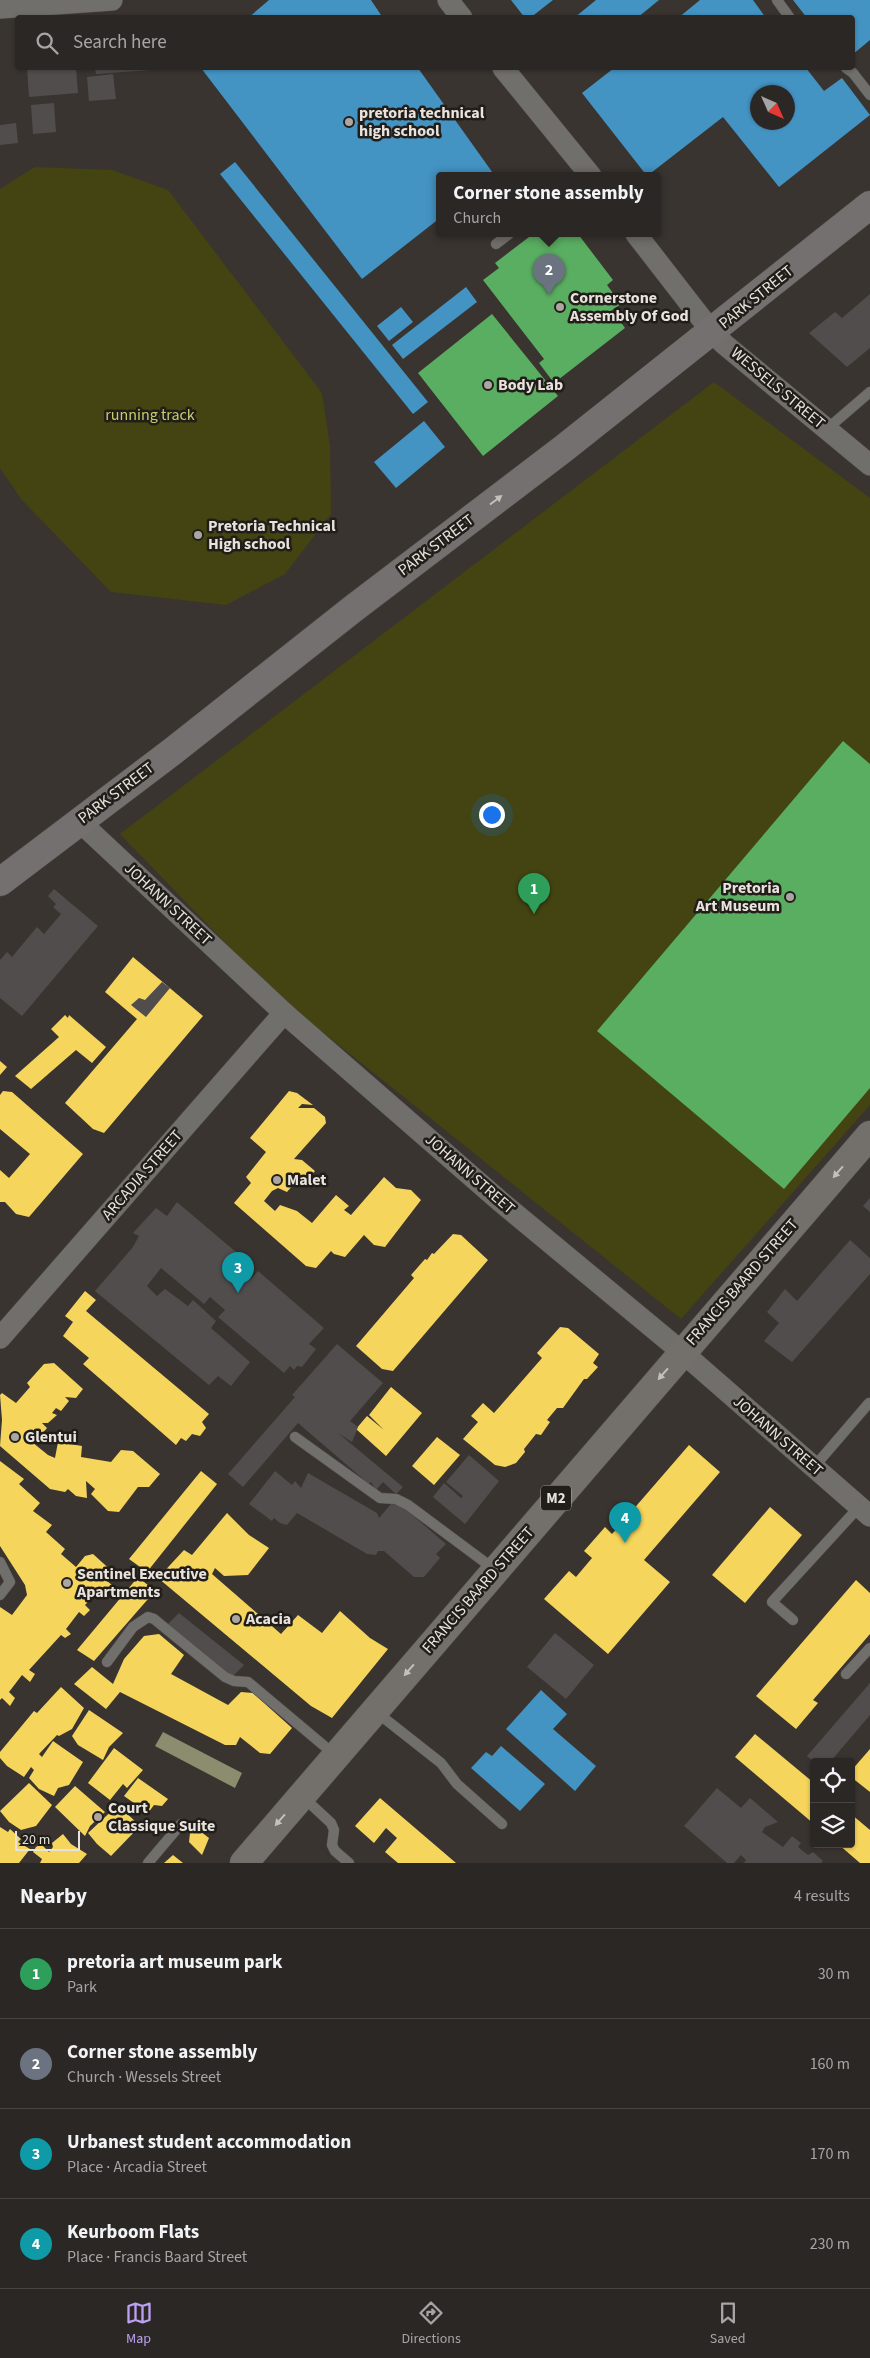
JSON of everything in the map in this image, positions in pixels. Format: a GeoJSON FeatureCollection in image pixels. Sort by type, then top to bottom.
{"type":"FeatureCollection","features":[{"type":"Feature","properties":{"kind":"main road","name":"FRANCIS BAARD STREET"},"geometry":{"type":"LineString","coordinates":[[244,1863],[682,1352],[867,1144]]}},
{"type":"Feature","properties":{"kind":"street"},"geometry":{"type":"LineString","coordinates":[[0,8],[112,0]]}},
{"type":"Feature","properties":{"kind":"street"},"geometry":{"type":"LineString","coordinates":[[448,0],[460,15]]}},
{"type":"Feature","properties":{"kind":"street"},"geometry":{"type":"LineString","coordinates":[[505,70],[586,172]]}},
{"type":"Feature","properties":{"kind":"street","name":"PARK STREET"},"geometry":{"type":"LineString","coordinates":[[0,882],[85,827],[368,616],[448,559],[574,463],[870,205]]}},
{"type":"Feature","properties":{"kind":"street","name":"PARK STREET"},"geometry":{"type":"LineString","coordinates":[[718,338],[870,225]]}},
{"type":"Feature","properties":{"kind":"street","name":"WESSELS STREET"},"geometry":{"type":"LineString","coordinates":[[638,237],[718,338],[870,465]]}},
{"type":"Feature","properties":{"kind":"street","name":"PARK STREET"},"geometry":{"type":"LineString","coordinates":[[0,902],[85,827]]}},
{"type":"Feature","properties":{"kind":"street","name":"JOHANN STREET"},"geometry":{"type":"LineString","coordinates":[[85,827],[284,1013],[502,1202],[682,1352],[814,1468],[866,1509]]}},
{"type":"Feature","properties":{"kind":"street","name":"ARCADIA STREET"},"geometry":{"type":"LineString","coordinates":[[0,1338],[284,1013]]}},
{"type":"Feature","properties":{"kind":"lane"},"geometry":{"type":"LineString","coordinates":[[777,0],[788,15]]}},
{"type":"Feature","properties":{"kind":"lane"},"geometry":{"type":"LineString","coordinates":[[849,70],[854,73],[870,94]]}},
{"type":"Feature","properties":{"kind":"lane"},"geometry":{"type":"LineString","coordinates":[[496,244],[505,237]]}},
{"type":"Feature","properties":{"kind":"lane"},"geometry":{"type":"LineString","coordinates":[[828,430],[870,392]]}},
{"type":"Feature","properties":{"kind":"lane"},"geometry":{"type":"LineString","coordinates":[[814,1468],[869,1403]]}},
{"type":"Feature","properties":{"kind":"lane"},"geometry":{"type":"LineString","coordinates":[[295,1437],[380,1498],[396,1499],[408,1505],[495,1570]]}},
{"type":"Feature","properties":{"kind":"lane"},"geometry":{"type":"LineString","coordinates":[[793,1620],[772,1602],[866,1509]]}},
{"type":"Feature","properties":{"kind":"lane"},"geometry":{"type":"LineString","coordinates":[[0,1562],[10,1582],[0,1595]]}},
{"type":"Feature","properties":{"kind":"lane"},"geometry":{"type":"LineString","coordinates":[[107,1662],[133,1627],[148,1617],[154,1619],[225,1677],[234,1681],[248,1682],[336,1756]]}},
{"type":"Feature","properties":{"kind":"lane"},"geometry":{"type":"LineString","coordinates":[[846,1674],[870,1648]]}},
{"type":"Feature","properties":{"kind":"lane"},"geometry":{"type":"LineString","coordinates":[[374,1711],[441,1763],[457,1784],[502,1824]]}},
{"type":"Feature","properties":{"kind":"lane"},"geometry":{"type":"LineString","coordinates":[[302,1796],[331,1823],[334,1830],[332,1845],[335,1851],[349,1863]]}},
{"type":"Feature","properties":{"kind":"lane"},"geometry":{"type":"LineString","coordinates":[[148,1863],[181,1824]]}},
{"type":"Feature","properties":{"kind":"green space","name":"running track"},"geometry":{"type":"Polygon","coordinates":[[[35,167],[112,170],[168,190],[322,393],[330,446],[331,514],[285,574],[226,605],[111,592],[21,499],[0,468],[0,189],[35,167]]]}},
{"type":"Feature","properties":{"kind":"green space"},"geometry":{"type":"Polygon","coordinates":[[[714,382],[870,498],[870,1105],[681,1319],[275,994],[120,834],[714,382]]]}},
{"type":"Feature","properties":{"kind":"building: Homes"},"geometry":{"type":"Polygon","coordinates":[[[133,957],[203,1016],[104,1133],[93,1129],[65,1103],[137,1019],[105,992],[133,957]]]}},
{"type":"Feature","properties":{"kind":"building: Homes"},"geometry":{"type":"Polygon","coordinates":[[[65,1015],[68,1018],[69,1015],[106,1047],[92,1063],[76,1050],[31,1089],[15,1076],[59,1037],[51,1029],[65,1015]]]}},
{"type":"Feature","properties":{"kind":"building: Homes"},"geometry":{"type":"Polygon","coordinates":[[[0,1061],[7,1067],[0,1075],[0,1061]]]}},
{"type":"Feature","properties":{"kind":"building: Homes"},"geometry":{"type":"Polygon","coordinates":[[[3,1091],[12,1092],[83,1154],[29,1217],[16,1214],[5,1202],[0,1202],[0,1170],[9,1178],[30,1154],[0,1129],[0,1095],[3,1091]]]}},
{"type":"Feature","properties":{"kind":"building: Homes","name":"Malet"},"geometry":{"type":"Polygon","coordinates":[[[289,1091],[297,1093],[313,1105],[302,1104],[298,1108],[314,1108],[325,1117],[326,1123],[294,1159],[302,1160],[315,1171],[300,1187],[293,1185],[287,1192],[278,1188],[272,1191],[264,1201],[275,1211],[280,1205],[297,1211],[312,1223],[336,1195],[349,1206],[344,1210],[351,1215],[384,1177],[396,1188],[411,1190],[421,1200],[385,1247],[374,1245],[364,1235],[345,1257],[334,1254],[331,1251],[316,1268],[306,1266],[234,1203],[251,1183],[246,1177],[266,1152],[250,1138],[289,1091]]]}},
{"type":"Feature","properties":{"kind":"building: Homes"},"geometry":{"type":"Polygon","coordinates":[[[453,1234],[461,1235],[488,1260],[393,1371],[382,1369],[356,1346],[414,1278],[411,1275],[425,1259],[427,1260],[432,1253],[434,1254],[453,1234]]]}},
{"type":"Feature","properties":{"kind":"building: Homes"},"geometry":{"type":"Polygon","coordinates":[[[85,1291],[96,1300],[86,1311],[209,1414],[202,1422],[206,1428],[200,1436],[192,1434],[186,1441],[181,1438],[176,1445],[83,1364],[89,1358],[63,1336],[73,1322],[65,1316],[85,1291]]]}},
{"type":"Feature","properties":{"kind":"building: Homes"},"geometry":{"type":"Polygon","coordinates":[[[560,1327],[568,1328],[599,1354],[593,1363],[598,1367],[587,1379],[584,1379],[563,1408],[557,1408],[547,1420],[550,1422],[541,1435],[536,1434],[516,1463],[505,1467],[495,1465],[463,1439],[478,1422],[471,1416],[483,1403],[494,1413],[542,1358],[537,1353],[560,1327]]]}},
{"type":"Feature","properties":{"kind":"building: Homes","name":"Glentui"},"geometry":{"type":"Polygon","coordinates":[[[54,1363],[83,1389],[76,1398],[65,1397],[69,1401],[61,1411],[56,1408],[52,1413],[57,1415],[48,1423],[42,1423],[47,1428],[41,1435],[35,1429],[27,1438],[48,1455],[55,1458],[58,1442],[82,1446],[81,1457],[111,1462],[121,1450],[133,1451],[160,1474],[149,1487],[138,1487],[119,1512],[108,1511],[91,1494],[95,1489],[86,1481],[87,1498],[76,1496],[68,1489],[65,1492],[50,1489],[0,1446],[2,1420],[0,1395],[2,1393],[16,1403],[30,1387],[27,1383],[44,1364],[54,1363]]]}},
{"type":"Feature","properties":{"kind":"building: Homes"},"geometry":{"type":"Polygon","coordinates":[[[391,1387],[422,1413],[386,1456],[356,1429],[367,1416],[384,1430],[369,1415],[391,1387]]]}},
{"type":"Feature","properties":{"kind":"building: Homes"},"geometry":{"type":"Polygon","coordinates":[[[437,1437],[460,1455],[434,1485],[412,1466],[437,1437]]]}},
{"type":"Feature","properties":{"kind":"building: Homes"},"geometry":{"type":"Polygon","coordinates":[[[689,1445],[720,1472],[644,1560],[670,1582],[608,1654],[544,1599],[569,1571],[576,1577],[592,1558],[584,1551],[605,1527],[612,1534],[689,1445]]]}},
{"type":"Feature","properties":{"kind":"building: Homes","name":"Sentinel Executive Apartments"},"geometry":{"type":"Polygon","coordinates":[[[0,1461],[24,1479],[19,1484],[40,1503],[33,1511],[52,1525],[46,1532],[65,1549],[61,1554],[76,1567],[85,1556],[93,1554],[114,1573],[107,1581],[112,1585],[106,1592],[101,1588],[85,1605],[90,1610],[84,1616],[79,1612],[66,1629],[71,1634],[65,1638],[61,1635],[29,1670],[35,1674],[30,1682],[22,1675],[9,1692],[15,1698],[10,1706],[2,1698],[0,1700],[0,1607],[12,1615],[27,1595],[25,1585],[0,1546],[0,1461]]]}},
{"type":"Feature","properties":{"kind":"building: Homes"},"geometry":{"type":"Polygon","coordinates":[[[201,1471],[217,1484],[147,1572],[129,1559],[201,1471]]]}},
{"type":"Feature","properties":{"kind":"building: Homes"},"geometry":{"type":"Polygon","coordinates":[[[770,1507],[802,1535],[745,1603],[712,1575],[770,1507]]]}},
{"type":"Feature","properties":{"kind":"building: Homes","name":"Acacia"},"geometry":{"type":"Polygon","coordinates":[[[227,1513],[249,1535],[269,1548],[248,1575],[224,1576],[215,1568],[212,1574],[281,1634],[298,1615],[322,1633],[340,1611],[370,1638],[388,1649],[332,1718],[311,1706],[158,1578],[184,1550],[192,1555],[227,1513]]]}},
{"type":"Feature","properties":{"kind":"building: Homes"},"geometry":{"type":"Polygon","coordinates":[[[138,1577],[155,1591],[94,1661],[77,1650],[138,1577]]]}},
{"type":"Feature","properties":{"kind":"building: Homes"},"geometry":{"type":"Polygon","coordinates":[[[856,1580],[870,1593],[870,1634],[813,1700],[818,1703],[796,1729],[756,1696],[856,1580]]]}},
{"type":"Feature","properties":{"kind":"building: Homes"},"geometry":{"type":"Polygon","coordinates":[[[159,1634],[184,1655],[171,1674],[228,1705],[241,1692],[253,1693],[292,1728],[270,1754],[260,1753],[240,1737],[236,1745],[225,1745],[120,1692],[106,1709],[74,1684],[92,1667],[113,1684],[124,1659],[144,1636],[159,1634]]]}},
{"type":"Feature","properties":{"kind":"building: Homes"},"geometry":{"type":"Polygon","coordinates":[[[61,1687],[84,1708],[72,1729],[59,1736],[57,1735],[39,1754],[42,1757],[53,1741],[83,1762],[69,1785],[58,1788],[54,1796],[39,1789],[29,1778],[34,1770],[31,1767],[24,1777],[7,1766],[0,1758],[0,1752],[34,1711],[37,1713],[61,1687]]]}},
{"type":"Feature","properties":{"kind":"building: Homes"},"geometry":{"type":"Polygon","coordinates":[[[89,1710],[123,1733],[109,1747],[103,1760],[78,1745],[72,1736],[89,1710]]]}},
{"type":"Feature","properties":{"kind":"building: Homes"},"geometry":{"type":"Polygon","coordinates":[[[755,1734],[810,1780],[810,1821],[735,1757],[755,1734]]]}},
{"type":"Feature","properties":{"kind":"building: Homes"},"geometry":{"type":"Polygon","coordinates":[[[114,1748],[143,1770],[127,1788],[123,1784],[110,1800],[88,1783],[114,1748]]]}},
{"type":"Feature","properties":{"kind":"building: Homes"},"geometry":{"type":"Polygon","coordinates":[[[870,1749],[870,1792],[855,1780],[855,1766],[870,1749]]]}},
{"type":"Feature","properties":{"kind":"building: Homes"},"geometry":{"type":"Polygon","coordinates":[[[138,1778],[168,1799],[162,1806],[154,1805],[148,1813],[124,1796],[138,1778]]]}},
{"type":"Feature","properties":{"kind":"building: Homes"},"geometry":{"type":"Polygon","coordinates":[[[29,1783],[52,1805],[36,1826],[21,1830],[9,1822],[0,1811],[29,1783]]]}},
{"type":"Feature","properties":{"kind":"building: Homes"},"geometry":{"type":"Polygon","coordinates":[[[75,1786],[105,1812],[90,1826],[85,1836],[55,1807],[75,1786]]]}},
{"type":"Feature","properties":{"kind":"building: Homes"},"geometry":{"type":"Polygon","coordinates":[[[380,1798],[456,1863],[398,1863],[385,1852],[397,1838],[386,1828],[374,1843],[355,1826],[380,1798]]]}},
{"type":"Feature","properties":{"kind":"building: Homes"},"geometry":{"type":"Polygon","coordinates":[[[118,1805],[140,1826],[111,1856],[88,1833],[118,1805]]]}},
{"type":"Feature","properties":{"kind":"building: Homes"},"geometry":{"type":"Polygon","coordinates":[[[855,1817],[870,1830],[870,1863],[860,1863],[843,1848],[855,1848],[855,1817]]]}},
{"type":"Feature","properties":{"kind":"building: Homes"},"geometry":{"type":"Polygon","coordinates":[[[0,1827],[8,1832],[10,1829],[21,1839],[18,1842],[30,1849],[19,1863],[0,1863],[0,1827]]]}},
{"type":"Feature","properties":{"kind":"building: Homes"},"geometry":{"type":"Polygon","coordinates":[[[196,1828],[209,1838],[202,1855],[189,1842],[190,1833],[196,1828]]]}},
{"type":"Feature","properties":{"kind":"building: Homes"},"geometry":{"type":"Polygon","coordinates":[[[63,1834],[71,1844],[87,1854],[79,1863],[40,1863],[42,1859],[33,1852],[36,1847],[41,1844],[49,1852],[53,1847],[52,1843],[63,1834]]]}},
{"type":"Feature","properties":{"kind":"building: Homes"},"geometry":{"type":"Polygon","coordinates":[[[173,1855],[183,1863],[164,1863],[173,1855]]]}},
{"type":"Feature","properties":{"kind":"building: Schools"},"geometry":{"type":"Polygon","coordinates":[[[269,0],[371,0],[381,15],[252,15],[269,0]]]}},
{"type":"Feature","properties":{"kind":"building: Schools"},"geometry":{"type":"Polygon","coordinates":[[[511,0],[553,0],[534,15],[523,15],[511,0]]]}},
{"type":"Feature","properties":{"kind":"building: Schools"},"geometry":{"type":"Polygon","coordinates":[[[596,0],[659,0],[641,15],[578,15],[596,0]]]}},
{"type":"Feature","properties":{"kind":"building: Schools"},"geometry":{"type":"Polygon","coordinates":[[[700,0],[753,0],[764,15],[682,15],[700,0]]]}},
{"type":"Feature","properties":{"kind":"building: Schools"},"geometry":{"type":"Polygon","coordinates":[[[793,0],[870,0],[870,40],[855,52],[855,15],[805,15],[793,0]]]}},
{"type":"Feature","properties":{"kind":"building: Schools","name":"pretoria technical high school"},"geometry":{"type":"Polygon","coordinates":[[[203,70],[419,70],[492,172],[436,172],[436,221],[362,279],[203,70]]]}},
{"type":"Feature","properties":{"kind":"building: Schools"},"geometry":{"type":"Polygon","coordinates":[[[611,70],[808,70],[824,91],[842,78],[870,115],[779,187],[723,117],[652,172],[644,172],[582,93],[611,70]]]}},
{"type":"Feature","properties":{"kind":"building: Schools"},"geometry":{"type":"Polygon","coordinates":[[[235,162],[428,402],[413,414],[220,174],[235,162]]]}},
{"type":"Feature","properties":{"kind":"building: Schools"},"geometry":{"type":"Polygon","coordinates":[[[466,287],[477,302],[403,359],[392,345],[466,287]]]}},
{"type":"Feature","properties":{"kind":"building: Schools"},"geometry":{"type":"Polygon","coordinates":[[[401,307],[413,322],[389,341],[377,326],[401,307]]]}},
{"type":"Feature","properties":{"kind":"building: Schools"},"geometry":{"type":"Polygon","coordinates":[[[424,421],[445,447],[396,488],[374,462],[424,421]]]}},
{"type":"Feature","properties":{"kind":"building: Schools"},"geometry":{"type":"Polygon","coordinates":[[[541,1690],[567,1714],[553,1729],[596,1766],[575,1791],[506,1729],[541,1690]]]}},
{"type":"Feature","properties":{"kind":"building: Schools"},"geometry":{"type":"Polygon","coordinates":[[[501,1746],[545,1784],[520,1811],[471,1768],[486,1752],[492,1756],[501,1746]]]}},
{"type":"Feature","properties":{"kind":"building: Public","name":"Cornerstone Assembly Of God"},"geometry":{"type":"Polygon","coordinates":[[[529,237],[580,237],[613,280],[607,285],[621,304],[612,310],[625,328],[554,383],[539,363],[544,359],[483,280],[499,268],[495,263],[529,237]]]}},
{"type":"Feature","properties":{"kind":"building: Public","name":"Body Lab"},"geometry":{"type":"Polygon","coordinates":[[[492,314],[558,396],[483,456],[418,373],[492,314]]]}},
{"type":"Feature","properties":{"kind":"building: Public","name":"Pretoria Art Museum"},"geometry":{"type":"Polygon","coordinates":[[[843,741],[870,764],[870,1088],[784,1189],[597,1031],[843,741]]]}},
{"type":"Feature","properties":{"kind":"building: Industry"},"geometry":{"type":"Polygon","coordinates":[[[163,1732],[242,1773],[235,1788],[155,1746],[163,1732]]]}},
{"type":"Feature","properties":{"kind":"building: Other"},"geometry":{"type":"Polygon","coordinates":[[[27,70],[76,70],[78,93],[29,97],[27,70]]]}},
{"type":"Feature","properties":{"kind":"building: Other"},"geometry":{"type":"Polygon","coordinates":[[[95,70],[151,70],[96,74],[95,70]]]}},
{"type":"Feature","properties":{"kind":"building: Other"},"geometry":{"type":"Polygon","coordinates":[[[113,74],[116,99],[89,101],[87,77],[113,74]]]}},
{"type":"Feature","properties":{"kind":"building: Other"},"geometry":{"type":"Polygon","coordinates":[[[54,103],[56,132],[33,134],[31,105],[54,103]]]}},
{"type":"Feature","properties":{"kind":"building: Other"},"geometry":{"type":"Polygon","coordinates":[[[16,123],[18,143],[0,145],[0,125],[16,123]]]}},
{"type":"Feature","properties":{"kind":"building: Other"},"geometry":{"type":"Polygon","coordinates":[[[870,294],[870,348],[847,367],[809,333],[835,312],[842,318],[870,294]]]}},
{"type":"Feature","properties":{"kind":"building: Other"},"geometry":{"type":"Polygon","coordinates":[[[54,889],[98,926],[22,1016],[0,998],[0,960],[7,952],[12,957],[37,927],[44,934],[61,914],[53,907],[56,904],[48,896],[54,889]]]}},
{"type":"Feature","properties":{"kind":"building: Other"},"geometry":{"type":"Polygon","coordinates":[[[162,982],[170,988],[146,1017],[131,1005],[139,998],[145,1000],[162,982]]]}},
{"type":"Feature","properties":{"kind":"building: Other"},"geometry":{"type":"Polygon","coordinates":[[[870,1198],[870,1212],[863,1206],[870,1198]]]}},
{"type":"Feature","properties":{"kind":"building: Other"},"geometry":{"type":"Polygon","coordinates":[[[177,1202],[243,1258],[236,1266],[251,1279],[258,1271],[324,1328],[309,1344],[316,1349],[302,1367],[297,1366],[294,1370],[290,1366],[284,1373],[218,1317],[225,1310],[210,1297],[204,1304],[161,1268],[147,1286],[157,1296],[165,1289],[188,1306],[193,1300],[216,1321],[211,1328],[250,1362],[231,1386],[218,1376],[209,1385],[95,1291],[133,1247],[139,1236],[133,1233],[156,1208],[167,1216],[177,1202]]]}},
{"type":"Feature","properties":{"kind":"building: Other"},"geometry":{"type":"Polygon","coordinates":[[[850,1240],[870,1258],[870,1274],[792,1362],[764,1341],[779,1323],[767,1312],[785,1289],[797,1301],[850,1240]]]}},
{"type":"Feature","properties":{"kind":"building: Other"},"geometry":{"type":"Polygon","coordinates":[[[337,1344],[383,1383],[350,1421],[358,1427],[352,1442],[338,1433],[403,1487],[396,1494],[383,1482],[376,1490],[371,1482],[369,1484],[298,1423],[243,1487],[228,1474],[295,1397],[292,1395],[337,1344]]]}},
{"type":"Feature","properties":{"kind":"building: Other"},"geometry":{"type":"Polygon","coordinates":[[[469,1455],[499,1481],[465,1524],[433,1497],[444,1483],[461,1498],[463,1496],[446,1482],[469,1455]]]}},
{"type":"Feature","properties":{"kind":"building: Other"},"geometry":{"type":"Polygon","coordinates":[[[275,1471],[292,1485],[295,1481],[301,1488],[308,1473],[377,1513],[379,1518],[391,1504],[402,1506],[446,1544],[436,1554],[440,1558],[424,1577],[414,1577],[384,1551],[378,1551],[376,1555],[367,1554],[297,1513],[287,1525],[280,1523],[274,1518],[272,1521],[249,1504],[275,1471]]]}},
{"type":"Feature","properties":{"kind":"building: Other"},"geometry":{"type":"Polygon","coordinates":[[[179,1613],[244,1665],[232,1677],[167,1625],[179,1613]]]}},
{"type":"Feature","properties":{"kind":"building: Other"},"geometry":{"type":"Polygon","coordinates":[[[555,1633],[594,1665],[566,1699],[527,1667],[555,1633]]]}},
{"type":"Feature","properties":{"kind":"building: Other"},"geometry":{"type":"Polygon","coordinates":[[[870,1683],[870,1715],[833,1758],[810,1759],[807,1756],[870,1683]]]}},
{"type":"Feature","properties":{"kind":"building: Other"},"geometry":{"type":"Polygon","coordinates":[[[717,1788],[741,1808],[750,1798],[778,1822],[765,1827],[762,1832],[783,1847],[792,1836],[801,1843],[798,1847],[808,1855],[813,1852],[823,1861],[821,1863],[744,1863],[746,1860],[741,1855],[734,1863],[727,1863],[684,1826],[717,1788]]]}},
{"type":"Feature","properties":{"kind":"place","name":"pretoria technical high school"},"geometry":{"type":"Point","coordinates":[349,122]}},
{"type":"Feature","properties":{"kind":"place","name":"Corner stone assembly"},"geometry":{"type":"Point","coordinates":[549,295]}},
{"type":"Feature","properties":{"kind":"place","name":"Cornerstone Assembly Of God"},"geometry":{"type":"Point","coordinates":[560,307]}},
{"type":"Feature","properties":{"kind":"place","name":"Body Lab"},"geometry":{"type":"Point","coordinates":[488,385]}},
{"type":"Feature","properties":{"kind":"place","name":"Pretoria Technical High school"},"geometry":{"type":"Point","coordinates":[198,535]}},
{"type":"Feature","properties":{"kind":"place","name":"Pretoria Art Museum"},"geometry":{"type":"Point","coordinates":[790,897]}},
{"type":"Feature","properties":{"kind":"place","name":"pretoria art museum park"},"geometry":{"type":"Point","coordinates":[534,914]}},
{"type":"Feature","properties":{"kind":"place","name":"Malet"},"geometry":{"type":"Point","coordinates":[277,1180]}},
{"type":"Feature","properties":{"kind":"place","name":"Urbanest student accommodation"},"geometry":{"type":"Point","coordinates":[238,1293]}},
{"type":"Feature","properties":{"kind":"place","name":"Glentui"},"geometry":{"type":"Point","coordinates":[15,1437]}},
{"type":"Feature","properties":{"kind":"place","name":"Keurboom Flats"},"geometry":{"type":"Point","coordinates":[625,1543]}},
{"type":"Feature","properties":{"kind":"place","name":"Sentinel Executive Apartments"},"geometry":{"type":"Point","coordinates":[67,1583]}},
{"type":"Feature","properties":{"kind":"place","name":"Acacia"},"geometry":{"type":"Point","coordinates":[236,1619]}},
{"type":"Feature","properties":{"kind":"place","name":"Court Classique Suite"},"geometry":{"type":"Point","coordinates":[98,1817]}}]}
